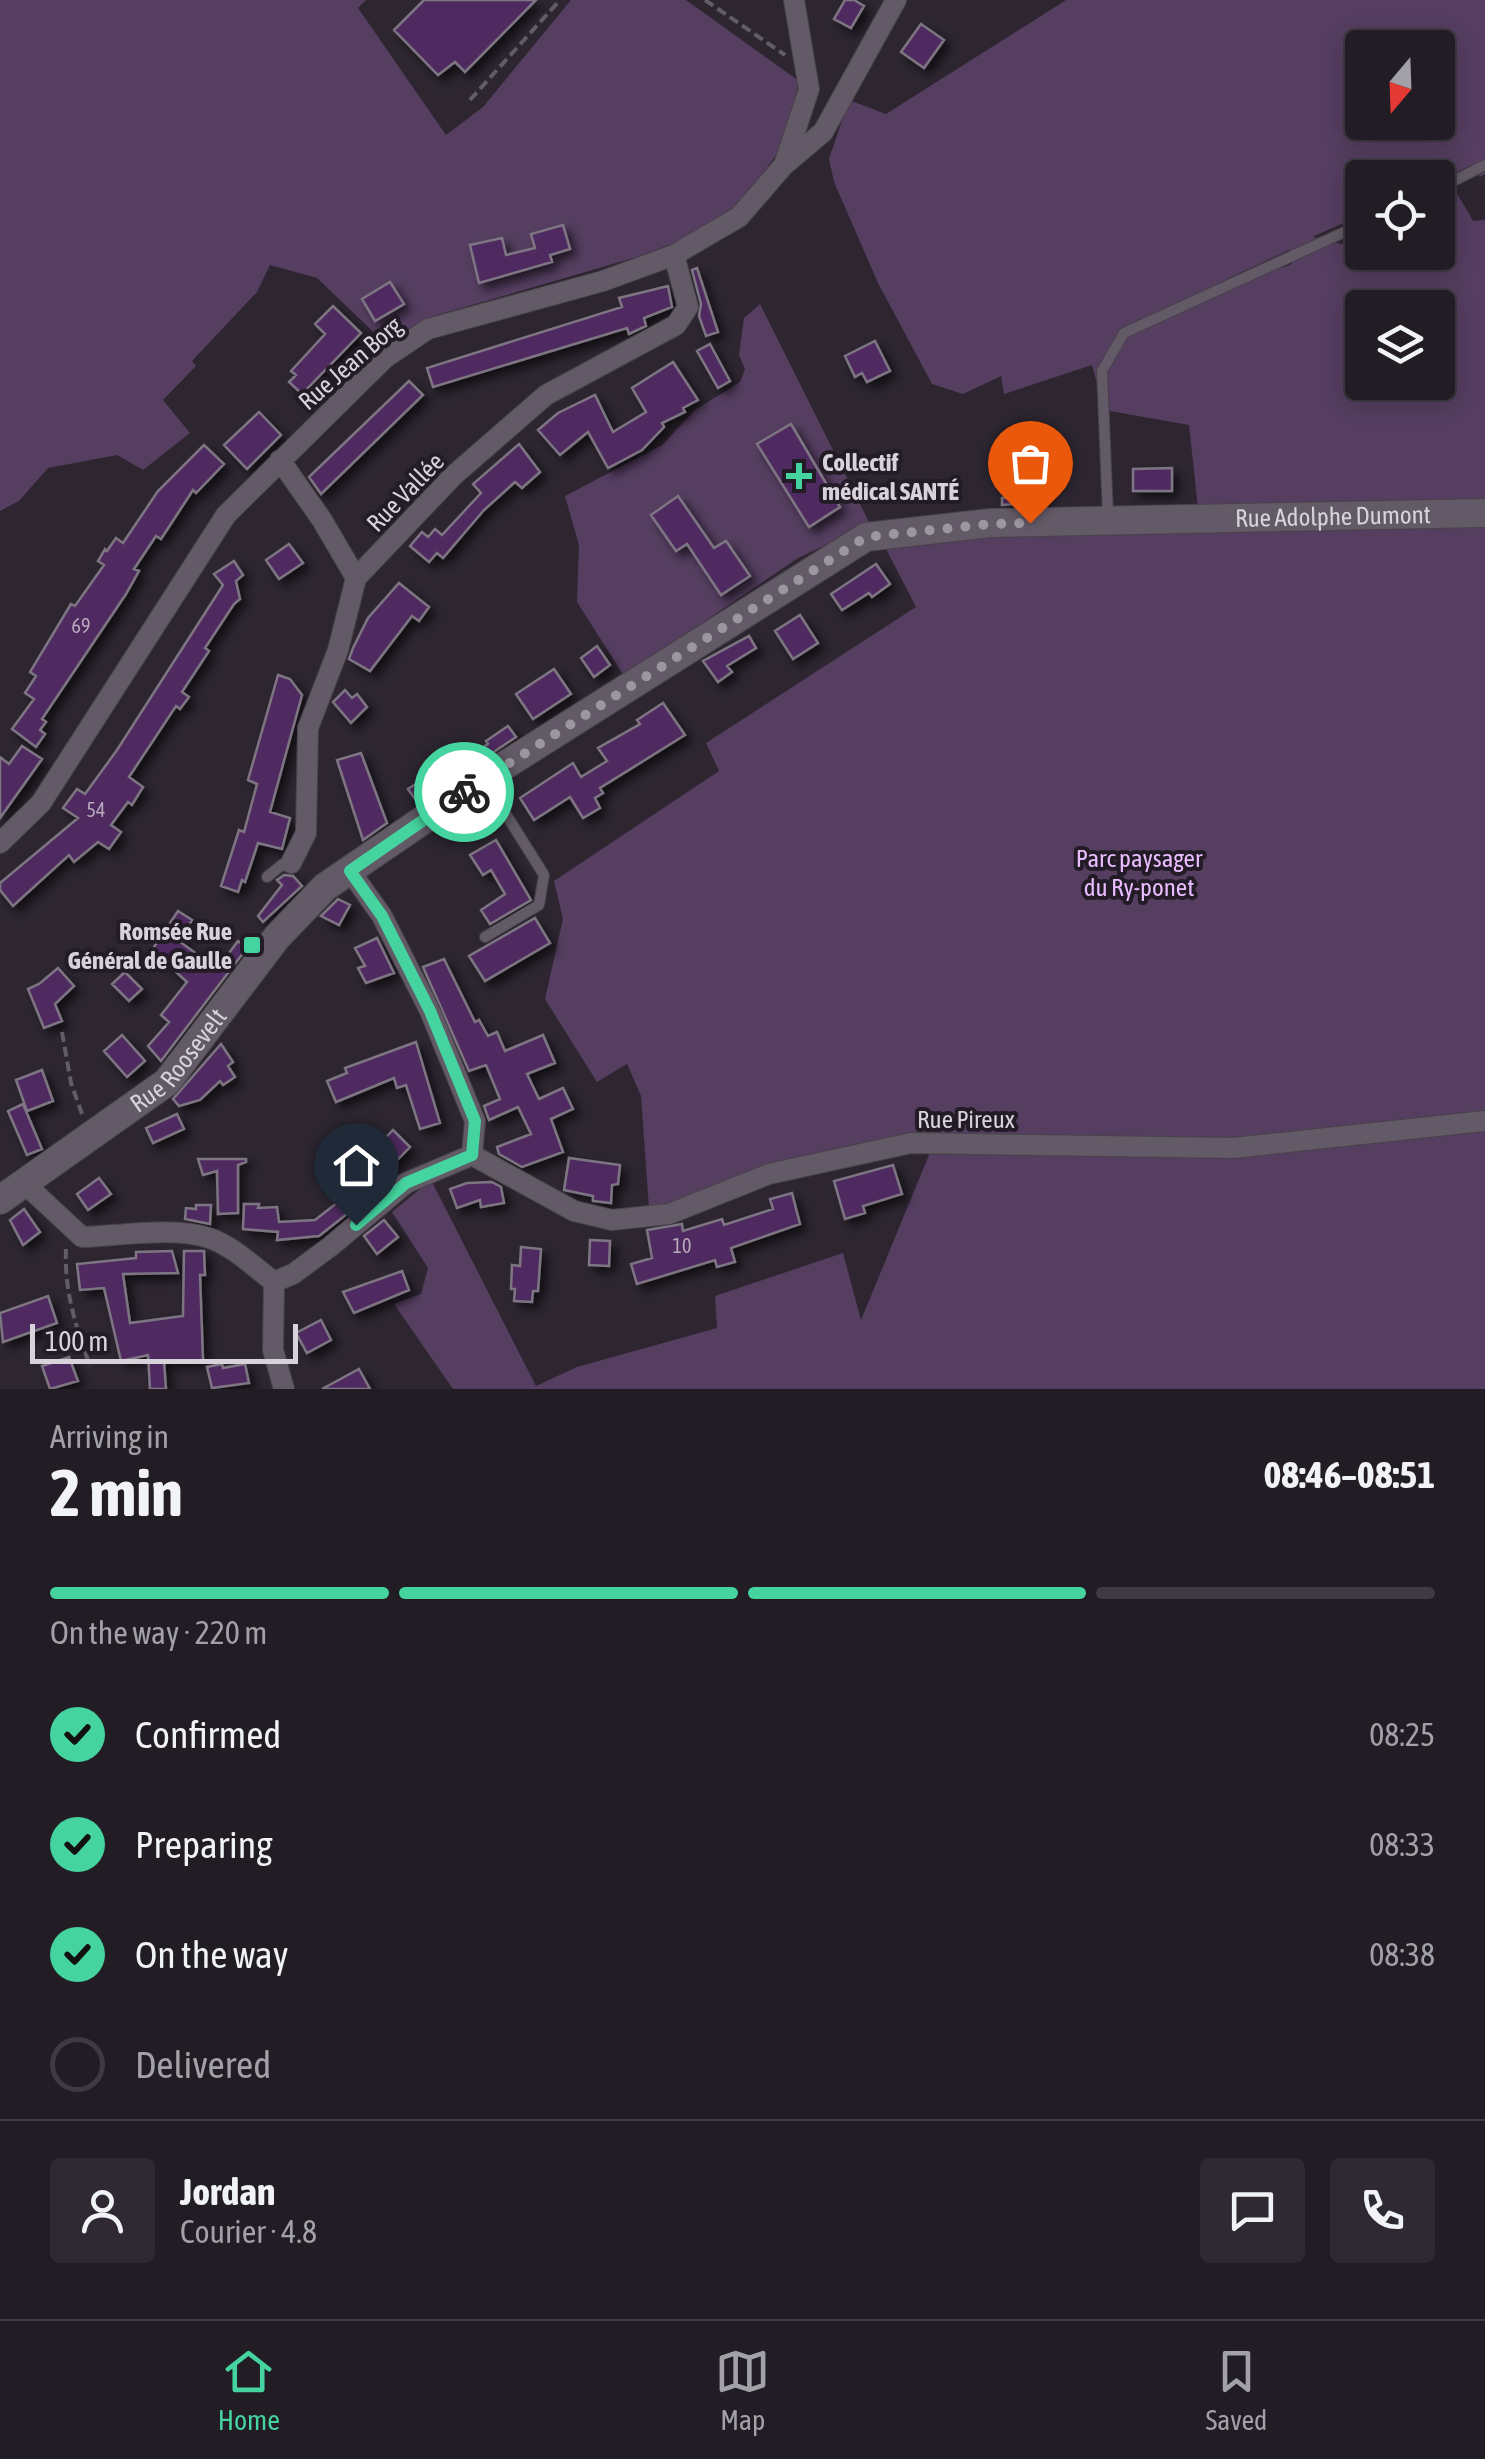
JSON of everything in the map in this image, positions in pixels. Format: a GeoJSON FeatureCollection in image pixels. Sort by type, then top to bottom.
{"type":"FeatureCollection","features":[{"type":"Feature","properties":{"kind":"main road","name":"Rue Adolphe Dumont"},"geometry":{"type":"LineString","coordinates":[[1180,519],[1485,513]]}},
{"type":"Feature","properties":{"kind":"main road","name":"Rue Roosevelt"},"geometry":{"type":"LineString","coordinates":[[0,1200],[167,1082],[277,937],[325,887],[483,779],[866,537],[990,524],[1180,519]]}},
{"type":"Feature","properties":{"kind":"street","name":"Rue Jean Borg"},"geometry":{"type":"LineString","coordinates":[[0,842],[42,803],[226,515],[386,358],[428,329],[603,281],[674,255],[739,217],[784,165],[807,79],[794,0]]}},
{"type":"Feature","properties":{"kind":"street"},"geometry":{"type":"LineString","coordinates":[[784,165],[823,132],[896,0]]}},
{"type":"Feature","properties":{"kind":"street"},"geometry":{"type":"LineString","coordinates":[[807,79],[842,101]]}},
{"type":"Feature","properties":{"kind":"street","name":"Rue Vallée"},"geometry":{"type":"LineString","coordinates":[[291,863],[306,833],[308,728],[338,650],[356,578],[453,476],[546,395],[676,325],[688,306],[674,255]]}},
{"type":"Feature","properties":{"kind":"street"},"geometry":{"type":"LineString","coordinates":[[280,460],[356,578]]}},
{"type":"Feature","properties":{"kind":"street"},"geometry":{"type":"LineString","coordinates":[[274,1282],[331,1246],[406,1183],[472,1155],[475,1121],[430,1011],[382,916],[350,871]]}},
{"type":"Feature","properties":{"kind":"street","name":"Rue Pireux"},"geometry":{"type":"LineString","coordinates":[[472,1155],[574,1211],[612,1220],[668,1214],[769,1174],[910,1143],[1232,1148],[1485,1121]]}},
{"type":"Feature","properties":{"kind":"street"},"geometry":{"type":"LineString","coordinates":[[25,1184],[82,1237],[182,1233],[207,1237],[231,1249],[274,1282]]}},
{"type":"Feature","properties":{"kind":"street"},"geometry":{"type":"LineString","coordinates":[[274,1282],[273,1350],[284,1389]]}},
{"type":"Feature","properties":{"kind":"lane"},"geometry":{"type":"LineString","coordinates":[[1455,180],[1485,165]]}},
{"type":"Feature","properties":{"kind":"lane"},"geometry":{"type":"LineString","coordinates":[[1108,522],[1102,372],[1124,333],[1345,232]]}},
{"type":"Feature","properties":{"kind":"lane"},"geometry":{"type":"LineString","coordinates":[[483,779],[544,875],[539,905],[484,937]]}},
{"type":"Feature","properties":{"kind":"lane"},"geometry":{"type":"LineString","coordinates":[[267,878],[283,864],[291,863]]}},
{"type":"Feature","properties":{"kind":"path"},"geometry":{"type":"LineString","coordinates":[[470,100],[560,0]]}},
{"type":"Feature","properties":{"kind":"path"},"geometry":{"type":"LineString","coordinates":[[705,0],[807,79]]}},
{"type":"Feature","properties":{"kind":"path"},"geometry":{"type":"LineString","coordinates":[[62,1032],[71,1083],[91,1137]]}},
{"type":"Feature","properties":{"kind":"path"},"geometry":{"type":"LineString","coordinates":[[73,1229],[66,1248],[64,1273],[73,1320],[90,1366]]}},
{"type":"Feature","properties":{"kind":"green space"},"geometry":{"type":"Polygon","coordinates":[[[0,0],[366,0],[358,8],[446,135],[483,107],[571,0],[686,0],[799,81],[784,144],[743,201],[693,236],[637,257],[427,318],[385,343],[317,278],[270,265],[257,292],[192,361],[196,366],[163,400],[190,433],[143,470],[117,455],[48,468],[19,501],[0,511],[0,0]]]}},
{"type":"Feature","properties":{"kind":"green space"},"geometry":{"type":"Polygon","coordinates":[[[1066,0],[1485,0],[1485,174],[1480,177],[1472,165],[1455,173],[1455,160],[1345,160],[1345,223],[1313,237],[1345,245],[1345,270],[1455,270],[1455,196],[1458,195],[1473,221],[1485,220],[1485,503],[1198,508],[1189,425],[1104,410],[1092,365],[1004,394],[1001,376],[963,394],[932,384],[878,283],[834,182],[829,159],[849,100],[886,114],[1066,0]],[[1289,250],[1225,280],[1238,283],[1292,264],[1289,250]]]}},
{"type":"Feature","properties":{"kind":"green space"},"geometry":{"type":"Polygon","coordinates":[[[760,304],[870,524],[798,558],[624,676],[577,602],[579,545],[565,496],[662,445],[695,410],[740,382],[745,369],[739,355],[744,318],[760,304]]]}},
{"type":"Feature","properties":{"kind":"green space","name":"Parc paysager du Ry-ponet"},"geometry":{"type":"Polygon","coordinates":[[[1485,521],[1485,1389],[453,1389],[394,1304],[421,1294],[428,1268],[392,1212],[431,1180],[536,1386],[577,1367],[717,1328],[715,1296],[843,1253],[861,1320],[931,1150],[910,1143],[669,1214],[649,1208],[641,1096],[627,1064],[597,1082],[545,999],[563,919],[554,881],[719,771],[706,743],[916,607],[885,547],[866,537],[1485,521]]]}},
{"type":"Feature","properties":{"kind":"building"},"geometry":{"type":"Polygon","coordinates":[[[424,0],[536,0],[465,72],[455,62],[438,75],[394,30],[424,0]]]}},
{"type":"Feature","properties":{"kind":"building"},"geometry":{"type":"Polygon","coordinates":[[[845,0],[864,6],[851,28],[834,19],[845,0]]]}},
{"type":"Feature","properties":{"kind":"building"},"geometry":{"type":"Polygon","coordinates":[[[921,24],[944,40],[924,68],[901,52],[921,24]]]}},
{"type":"Feature","properties":{"kind":"building"},"geometry":{"type":"Polygon","coordinates":[[[563,225],[570,249],[550,255],[552,262],[479,283],[470,245],[502,238],[506,255],[535,248],[531,234],[563,225]]]}},
{"type":"Feature","properties":{"kind":"building"},"geometry":{"type":"Polygon","coordinates":[[[697,268],[718,332],[706,336],[692,270],[697,268]]]}},
{"type":"Feature","properties":{"kind":"building"},"geometry":{"type":"Polygon","coordinates":[[[390,282],[404,304],[375,321],[362,299],[390,282]]]}},
{"type":"Feature","properties":{"kind":"building"},"geometry":{"type":"Polygon","coordinates":[[[668,286],[672,307],[644,318],[646,326],[629,334],[627,328],[433,387],[427,368],[622,307],[619,298],[668,286]]]}},
{"type":"Feature","properties":{"kind":"building"},"geometry":{"type":"Polygon","coordinates":[[[333,306],[361,333],[302,394],[289,382],[296,375],[291,371],[325,334],[315,324],[333,306]]]}},
{"type":"Feature","properties":{"kind":"building"},"geometry":{"type":"Polygon","coordinates":[[[875,341],[890,371],[867,382],[862,373],[855,377],[845,356],[875,341]]]}},
{"type":"Feature","properties":{"kind":"building"},"geometry":{"type":"Polygon","coordinates":[[[710,344],[730,381],[718,388],[697,351],[710,344]]]}},
{"type":"Feature","properties":{"kind":"building"},"geometry":{"type":"Polygon","coordinates":[[[673,362],[698,400],[683,408],[685,412],[662,423],[664,427],[642,450],[608,468],[588,432],[560,455],[538,430],[558,413],[595,395],[613,432],[646,412],[632,388],[673,362]]]}},
{"type":"Feature","properties":{"kind":"building"},"geometry":{"type":"Polygon","coordinates":[[[409,381],[423,395],[321,494],[309,477],[409,381]]]}},
{"type":"Feature","properties":{"kind":"building"},"geometry":{"type":"Polygon","coordinates":[[[259,412],[281,435],[247,469],[224,445],[259,412]]]}},
{"type":"Feature","properties":{"kind":"building","name":"Collectif médical SANTÉ"},"geometry":{"type":"Polygon","coordinates":[[[791,424],[840,507],[809,527],[757,444],[791,424]]]}},
{"type":"Feature","properties":{"kind":"building"},"geometry":{"type":"Polygon","coordinates":[[[519,444],[540,472],[522,488],[515,482],[484,510],[443,558],[437,553],[429,562],[410,546],[422,532],[428,537],[435,529],[442,535],[481,493],[473,484],[519,444]]]}},
{"type":"Feature","properties":{"kind":"building"},"geometry":{"type":"Polygon","coordinates":[[[204,445],[224,464],[196,493],[193,490],[161,539],[156,536],[134,569],[139,571],[126,594],[42,719],[46,722],[40,730],[45,734],[36,747],[12,729],[34,699],[25,693],[36,676],[30,672],[71,604],[75,606],[104,565],[98,561],[105,549],[116,538],[123,543],[158,491],[204,445]]]}},
{"type":"Feature","properties":{"kind":"building"},"geometry":{"type":"Polygon","coordinates":[[[1172,468],[1172,491],[1133,491],[1133,469],[1172,468]]]}},
{"type":"Feature","properties":{"kind":"building"},"geometry":{"type":"Polygon","coordinates":[[[1043,474],[1044,502],[1002,505],[1002,498],[1022,497],[1021,475],[1043,474]]]}},
{"type":"Feature","properties":{"kind":"building"},"geometry":{"type":"Polygon","coordinates":[[[678,496],[714,548],[726,541],[750,576],[721,595],[687,544],[676,551],[651,515],[678,496]]]}},
{"type":"Feature","properties":{"kind":"building"},"geometry":{"type":"Polygon","coordinates":[[[289,544],[303,563],[279,579],[266,560],[289,544]]]}},
{"type":"Feature","properties":{"kind":"building"},"geometry":{"type":"Polygon","coordinates":[[[234,561],[243,575],[236,581],[240,599],[205,648],[209,651],[182,692],[189,697],[180,709],[176,706],[129,777],[143,787],[132,805],[128,802],[111,825],[121,832],[109,849],[98,842],[74,862],[69,855],[13,906],[0,890],[0,883],[78,818],[63,808],[77,789],[85,794],[117,750],[223,585],[214,574],[234,561]]]}},
{"type":"Feature","properties":{"kind":"building"},"geometry":{"type":"Polygon","coordinates":[[[876,564],[890,584],[842,610],[831,594],[876,564]]]}},
{"type":"Feature","properties":{"kind":"building"},"geometry":{"type":"Polygon","coordinates":[[[399,583],[429,607],[419,621],[412,616],[370,671],[349,659],[368,618],[399,583]]]}},
{"type":"Feature","properties":{"kind":"building"},"geometry":{"type":"Polygon","coordinates":[[[800,615],[818,643],[793,659],[775,631],[800,615]]]}},
{"type":"Feature","properties":{"kind":"building"},"geometry":{"type":"Polygon","coordinates":[[[749,636],[756,648],[727,666],[732,672],[718,682],[703,661],[749,636]]]}},
{"type":"Feature","properties":{"kind":"building"},"geometry":{"type":"Polygon","coordinates":[[[597,646],[610,665],[594,677],[581,658],[597,646]]]}},
{"type":"Feature","properties":{"kind":"building"},"geometry":{"type":"Polygon","coordinates":[[[554,669],[571,694],[533,719],[516,694],[554,669]]]}},
{"type":"Feature","properties":{"kind":"building"},"geometry":{"type":"Polygon","coordinates":[[[278,675],[290,679],[302,695],[270,812],[290,818],[282,849],[258,843],[238,892],[221,886],[239,830],[244,832],[257,784],[248,780],[278,675]]]}},
{"type":"Feature","properties":{"kind":"building"},"geometry":{"type":"Polygon","coordinates":[[[345,690],[352,698],[357,694],[367,707],[351,723],[333,702],[345,690]]]}},
{"type":"Feature","properties":{"kind":"building"},"geometry":{"type":"Polygon","coordinates":[[[663,703],[685,735],[600,788],[603,793],[595,798],[600,808],[583,818],[570,797],[534,820],[520,798],[573,763],[581,777],[607,761],[598,748],[640,724],[637,720],[663,703]]]}},
{"type":"Feature","properties":{"kind":"building"},"geometry":{"type":"Polygon","coordinates":[[[508,726],[516,737],[418,803],[408,789],[454,759],[457,764],[508,726]]]}},
{"type":"Feature","properties":{"kind":"building"},"geometry":{"type":"Polygon","coordinates":[[[22,746],[42,759],[0,818],[0,757],[9,764],[22,746]]]}},
{"type":"Feature","properties":{"kind":"building"},"geometry":{"type":"Polygon","coordinates":[[[361,753],[387,823],[363,840],[337,760],[361,753]]]}},
{"type":"Feature","properties":{"kind":"building"},"geometry":{"type":"Polygon","coordinates":[[[496,840],[531,900],[490,924],[481,910],[505,894],[491,870],[483,875],[470,855],[496,840]]]}},
{"type":"Feature","properties":{"kind":"building"},"geometry":{"type":"Polygon","coordinates":[[[284,875],[293,876],[302,886],[263,922],[258,916],[282,885],[277,880],[284,875]]]}},
{"type":"Feature","properties":{"kind":"building"},"geometry":{"type":"Polygon","coordinates":[[[338,899],[350,905],[339,925],[321,916],[338,899]]]}},
{"type":"Feature","properties":{"kind":"building"},"geometry":{"type":"Polygon","coordinates":[[[178,911],[192,920],[179,941],[217,969],[238,941],[247,948],[161,1061],[148,1046],[169,1022],[161,1015],[187,982],[152,950],[178,911]]]}},
{"type":"Feature","properties":{"kind":"building"},"geometry":{"type":"Polygon","coordinates":[[[535,918],[550,943],[485,981],[469,956],[535,918]]]}},
{"type":"Feature","properties":{"kind":"building"},"geometry":{"type":"Polygon","coordinates":[[[377,938],[394,973],[366,983],[358,968],[365,966],[355,948],[377,938]]]}},
{"type":"Feature","properties":{"kind":"building"},"geometry":{"type":"Polygon","coordinates":[[[444,959],[475,1022],[479,1020],[488,1036],[497,1032],[505,1051],[543,1035],[555,1063],[527,1074],[539,1099],[563,1088],[573,1109],[551,1119],[563,1152],[522,1167],[499,1154],[497,1147],[531,1134],[518,1107],[489,1120],[484,1106],[500,1099],[486,1065],[469,1071],[423,967],[444,959]]]}},
{"type":"Feature","properties":{"kind":"building"},"geometry":{"type":"Polygon","coordinates":[[[58,968],[74,986],[55,1004],[62,1021],[44,1028],[28,989],[58,968]]]}},
{"type":"Feature","properties":{"kind":"building"},"geometry":{"type":"Polygon","coordinates":[[[125,972],[142,989],[129,1001],[112,984],[125,972]]]}},
{"type":"Feature","properties":{"kind":"building"},"geometry":{"type":"Polygon","coordinates":[[[122,1035],[145,1061],[127,1077],[104,1051],[122,1035]]]}},
{"type":"Feature","properties":{"kind":"building"},"geometry":{"type":"Polygon","coordinates":[[[416,1042],[440,1123],[420,1129],[406,1085],[397,1088],[394,1078],[336,1102],[327,1081],[347,1073],[345,1068],[416,1042]]]}},
{"type":"Feature","properties":{"kind":"building"},"geometry":{"type":"Polygon","coordinates":[[[221,1044],[233,1062],[228,1066],[235,1077],[223,1085],[220,1081],[200,1100],[179,1106],[173,1099],[221,1044]]]}},
{"type":"Feature","properties":{"kind":"building"},"geometry":{"type":"Polygon","coordinates":[[[42,1070],[53,1101],[27,1111],[16,1080],[42,1070]]]}},
{"type":"Feature","properties":{"kind":"building"},"geometry":{"type":"Polygon","coordinates":[[[23,1104],[42,1149],[27,1155],[8,1111],[23,1104]]]}},
{"type":"Feature","properties":{"kind":"building"},"geometry":{"type":"Polygon","coordinates":[[[177,1114],[184,1129],[153,1143],[146,1128],[177,1114]]]}},
{"type":"Feature","properties":{"kind":"building"},"geometry":{"type":"Polygon","coordinates":[[[393,1130],[410,1147],[372,1186],[376,1191],[319,1236],[277,1240],[278,1232],[243,1229],[244,1204],[277,1207],[279,1222],[315,1220],[342,1199],[337,1194],[374,1162],[368,1156],[393,1130]]]}},
{"type":"Feature","properties":{"kind":"building"},"geometry":{"type":"Polygon","coordinates":[[[569,1158],[620,1165],[618,1184],[612,1185],[611,1203],[564,1190],[569,1158]]]}},
{"type":"Feature","properties":{"kind":"building"},"geometry":{"type":"Polygon","coordinates":[[[198,1159],[246,1159],[238,1165],[238,1213],[218,1214],[217,1171],[203,1175],[198,1159]]]}},
{"type":"Feature","properties":{"kind":"building"},"geometry":{"type":"Polygon","coordinates":[[[893,1165],[902,1194],[863,1206],[865,1213],[845,1219],[834,1181],[893,1165]]]}},
{"type":"Feature","properties":{"kind":"building"},"geometry":{"type":"Polygon","coordinates":[[[99,1178],[111,1194],[88,1210],[77,1194],[99,1178]]]}},
{"type":"Feature","properties":{"kind":"building"},"geometry":{"type":"Polygon","coordinates":[[[492,1182],[501,1187],[504,1203],[481,1207],[480,1200],[457,1208],[450,1189],[467,1183],[492,1182]]]}},
{"type":"Feature","properties":{"kind":"building"},"geometry":{"type":"Polygon","coordinates":[[[792,1193],[800,1224],[731,1248],[735,1262],[717,1267],[715,1260],[637,1284],[631,1264],[652,1258],[647,1230],[682,1224],[683,1231],[722,1219],[724,1225],[773,1209],[770,1199],[792,1193]]]}},
{"type":"Feature","properties":{"kind":"building"},"geometry":{"type":"Polygon","coordinates":[[[196,1205],[211,1205],[210,1224],[185,1219],[186,1208],[196,1209],[196,1205]]]}},
{"type":"Feature","properties":{"kind":"building"},"geometry":{"type":"Polygon","coordinates":[[[24,1209],[40,1232],[23,1245],[10,1220],[24,1209]]]}},
{"type":"Feature","properties":{"kind":"building"},"geometry":{"type":"Polygon","coordinates":[[[384,1220],[398,1237],[377,1254],[364,1236],[384,1220]]]}},
{"type":"Feature","properties":{"kind":"building"},"geometry":{"type":"Polygon","coordinates":[[[590,1240],[610,1241],[609,1266],[589,1265],[590,1240]]]}},
{"type":"Feature","properties":{"kind":"building"},"geometry":{"type":"Polygon","coordinates":[[[521,1247],[541,1249],[538,1291],[533,1291],[532,1302],[514,1301],[515,1289],[511,1289],[512,1265],[520,1266],[521,1247]]]}},
{"type":"Feature","properties":{"kind":"building"},"geometry":{"type":"Polygon","coordinates":[[[172,1251],[178,1273],[123,1274],[130,1323],[183,1316],[184,1251],[204,1251],[205,1275],[200,1275],[203,1360],[164,1361],[166,1389],[150,1389],[148,1355],[121,1361],[104,1288],[80,1290],[77,1264],[136,1258],[136,1252],[172,1251]]]}},
{"type":"Feature","properties":{"kind":"building"},"geometry":{"type":"Polygon","coordinates":[[[402,1271],[409,1290],[354,1313],[343,1292],[402,1271]]]}},
{"type":"Feature","properties":{"kind":"building"},"geometry":{"type":"Polygon","coordinates":[[[48,1296],[57,1323],[3,1342],[0,1313],[48,1296]]]}},
{"type":"Feature","properties":{"kind":"building"},"geometry":{"type":"Polygon","coordinates":[[[321,1320],[331,1340],[307,1353],[296,1333],[321,1320]]]}},
{"type":"Feature","properties":{"kind":"building"},"geometry":{"type":"Polygon","coordinates":[[[69,1357],[78,1381],[50,1389],[42,1366],[69,1357]]]}},
{"type":"Feature","properties":{"kind":"building"},"geometry":{"type":"Polygon","coordinates":[[[222,1364],[223,1368],[245,1364],[249,1383],[212,1388],[207,1367],[222,1364]]]}},
{"type":"Feature","properties":{"kind":"building"},"geometry":{"type":"Polygon","coordinates":[[[359,1369],[370,1389],[322,1389],[359,1369]]]}},
{"type":"Feature","properties":{"kind":"way so far"},"geometry":{"type":"LineString","coordinates":[[464,792],[866,537],[1030,523]]}},
{"type":"Feature","properties":{"kind":"place","name":"Collectif médical SANTÉ"},"geometry":{"type":"Point","coordinates":[799,476]}},
{"type":"Feature","properties":{"kind":"place","name":"Romsée Rue Général de Gaulle"},"geometry":{"type":"Point","coordinates":[252,945]}},
{"type":"Feature","properties":{"kind":"route"},"geometry":{"type":"LineString","coordinates":[[356,1225],[406,1183],[472,1155],[475,1121],[430,1011],[382,916],[350,871],[464,792]]}}]}
